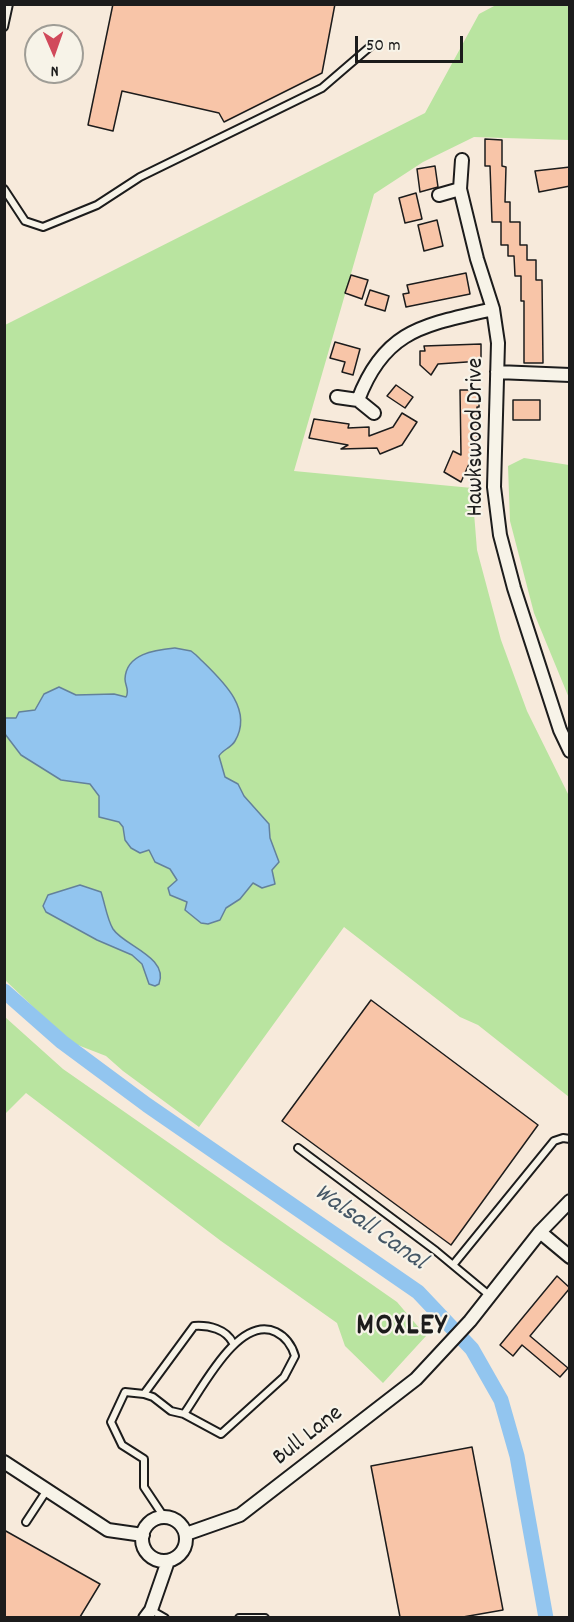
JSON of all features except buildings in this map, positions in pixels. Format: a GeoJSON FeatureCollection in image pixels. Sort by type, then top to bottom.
{"type":"FeatureCollection","features":[{"type":"Feature","properties":{"kind":"street","name":"Hawkswood Drive"},"geometry":{"type":"LineString","coordinates":[[462,160],[460,189],[477,259],[493,309],[498,343],[494,487],[500,535],[517,599],[560,730],[570,751]]}},
{"type":"Feature","properties":{"kind":"street"},"geometry":{"type":"LineString","coordinates":[[439,195],[460,189]]}},
{"type":"Feature","properties":{"kind":"street"},"geometry":{"type":"LineString","coordinates":[[358,400],[377,361],[391,345],[425,325],[493,309]]}},
{"type":"Feature","properties":{"kind":"street"},"geometry":{"type":"LineString","coordinates":[[497,372],[570,375]]}},
{"type":"Feature","properties":{"kind":"street"},"geometry":{"type":"LineString","coordinates":[[337,397],[358,400],[374,413]]}},
{"type":"Feature","properties":{"kind":"street"},"geometry":{"type":"LineString","coordinates":[[489,1295],[540,1232],[570,1201]]}},
{"type":"Feature","properties":{"kind":"street"},"geometry":{"type":"LineString","coordinates":[[540,1232],[570,1257]]}},
{"type":"Feature","properties":{"kind":"street","name":"Bull Lane"},"geometry":{"type":"LineString","coordinates":[[186,1534],[240,1515],[408,1385],[445,1350],[489,1295]]}},
{"type":"Feature","properties":{"kind":"street"},"geometry":{"type":"LineString","coordinates":[[4,1462],[108,1530],[143,1534]]}},
{"type":"Feature","properties":{"kind":"street"},"geometry":{"type":"LineString","coordinates":[[164,1517],[178,1522],[186,1534],[184,1548],[175,1558],[168,1561],[154,1559],[144,1549],[143,1534],[150,1522],[164,1517]]}},
{"type":"Feature","properties":{"kind":"street"},"geometry":{"type":"LineString","coordinates":[[148,1614],[168,1561]]}},
{"type":"Feature","properties":{"kind":"lane"},"geometry":{"type":"LineString","coordinates":[[4,27],[9,4]]}},
{"type":"Feature","properties":{"kind":"lane"},"geometry":{"type":"LineString","coordinates":[[4,189],[25,221],[44,227],[97,205],[140,177],[322,88],[372,45]]}},
{"type":"Feature","properties":{"kind":"lane"},"geometry":{"type":"LineString","coordinates":[[453,1265],[554,1141],[563,1138],[570,1139]]}},
{"type":"Feature","properties":{"kind":"lane"},"geometry":{"type":"LineString","coordinates":[[298,1148],[453,1265],[489,1295]]}},
{"type":"Feature","properties":{"kind":"lane"},"geometry":{"type":"LineString","coordinates":[[144,1394],[194,1326],[208,1326],[226,1332],[233,1342]]}},
{"type":"Feature","properties":{"kind":"lane"},"geometry":{"type":"LineString","coordinates":[[164,1517],[144,1487],[144,1460],[122,1445],[111,1422],[125,1392],[153,1397],[171,1411],[184,1414],[221,1434],[284,1377],[295,1356],[292,1347],[280,1334],[270,1329],[252,1329],[233,1342],[184,1414]]}},
{"type":"Feature","properties":{"kind":"lane"},"geometry":{"type":"LineString","coordinates":[[26,1522],[47,1489]]}},
{"type":"Feature","properties":{"kind":"lane"},"geometry":{"type":"LineString","coordinates":[[148,1614],[165,1617]]}},
{"type":"Feature","properties":{"kind":"lane"},"geometry":{"type":"LineString","coordinates":[[239,1617],[265,1617]]}},
{"type":"Feature","properties":{"kind":"green space"},"geometry":{"type":"Polygon","coordinates":[[[496,5],[569,5],[569,140],[474,137],[423,162],[374,194],[294,471],[472,488],[477,550],[501,640],[527,711],[569,796],[569,1097],[478,1025],[460,1017],[344,927],[199,1127],[106,1056],[70,1042],[5,980],[5,325],[425,113],[479,14],[496,5]]]}},
{"type":"Feature","properties":{"kind":"green space"},"geometry":{"type":"Polygon","coordinates":[[[524,458],[569,465],[569,698],[534,613],[510,521],[508,466],[524,458]]]}},
{"type":"Feature","properties":{"kind":"green space"},"geometry":{"type":"Polygon","coordinates":[[[5,1017],[63,1069],[397,1302],[426,1336],[383,1383],[345,1346],[337,1323],[221,1241],[26,1093],[5,1114],[5,1017]]]}},
{"type":"Feature","properties":{"kind":"water"},"geometry":{"type":"Polygon","coordinates":[[[175,648],[191,651],[196,655],[223,683],[237,705],[240,728],[235,741],[219,756],[225,777],[238,784],[244,796],[269,824],[270,838],[279,862],[272,870],[275,884],[262,888],[253,883],[240,899],[226,908],[220,920],[208,924],[201,923],[185,910],[187,902],[170,895],[168,888],[177,880],[170,869],[155,862],[149,850],[140,853],[131,848],[125,840],[123,827],[119,822],[99,817],[99,796],[90,784],[61,780],[21,755],[5,734],[5,718],[16,718],[19,712],[35,710],[44,694],[59,687],[76,695],[114,694],[126,697],[127,670],[136,658],[143,654],[175,648]]]}},
{"type":"Feature","properties":{"kind":"water"},"geometry":{"type":"Polygon","coordinates":[[[80,885],[101,892],[113,929],[158,966],[159,984],[155,986],[149,984],[142,964],[132,955],[97,940],[46,912],[43,906],[48,895],[80,885]]]}},
{"type":"Feature","properties":{"kind":"waterway","name":"Walsall Canal"},"geometry":{"type":"LineString","coordinates":[[4,991],[62,1042],[147,1105],[418,1292],[472,1349],[501,1400],[517,1456],[546,1618]]}},
{"type":"Feature","properties":{"kind":"district","name":"MOXLEY"},"geometry":{"type":"Point","coordinates":[402,1329]}}]}
